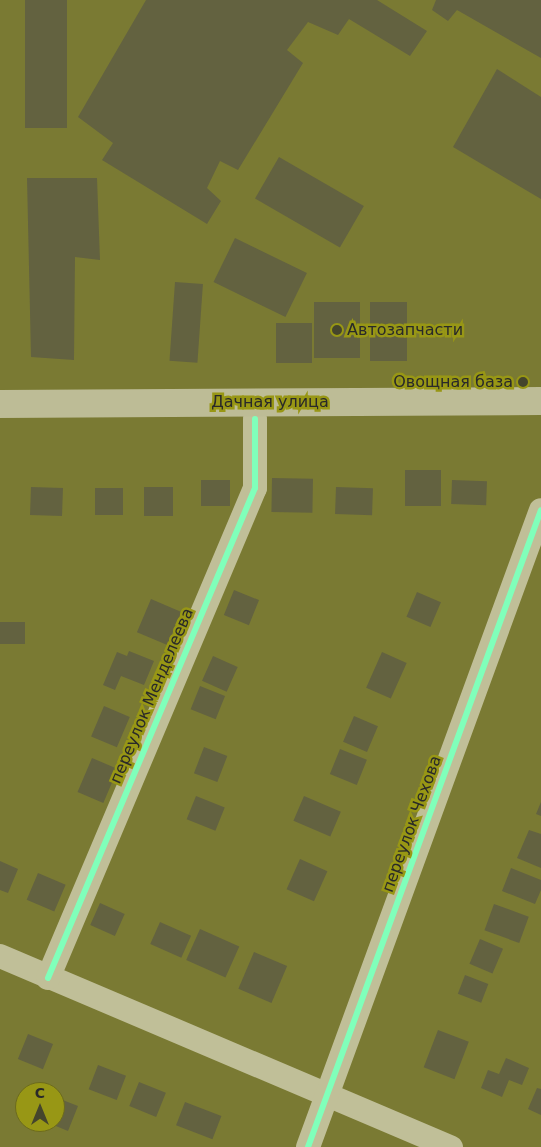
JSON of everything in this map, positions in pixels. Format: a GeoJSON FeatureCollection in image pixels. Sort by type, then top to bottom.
{"type":"FeatureCollection","features":[{"type":"Feature","properties":{"kind":"main road","name":"Дачная улица"},"geometry":{"type":"LineString","coordinates":[[0,422],[541,401]]}},
{"type":"Feature","properties":{"kind":"main road","name":"Дачная улица"},"geometry":{"type":"LineString","coordinates":[[0,404],[541,419]]}},
{"type":"Feature","properties":{"kind":"street","name":"переулок Менделеева"},"geometry":{"type":"LineString","coordinates":[[48,978],[255,488],[255,411]]}},
{"type":"Feature","properties":{"kind":"street","name":"переулок Чехова"},"geometry":{"type":"LineString","coordinates":[[308,1147],[541,510]]}},
{"type":"Feature","properties":{"kind":"street"},"geometry":{"type":"LineString","coordinates":[[0,956],[48,978],[451,1147]]}},
{"type":"Feature","properties":{"kind":"building"},"geometry":{"type":"Polygon","coordinates":[[[25,0],[67,0],[67,128],[25,128],[25,0]]]}},
{"type":"Feature","properties":{"kind":"building"},"geometry":{"type":"Polygon","coordinates":[[[146,0],[377,0],[427,31],[410,56],[349,19],[338,35],[308,22],[287,50],[303,63],[238,170],[220,161],[207,188],[221,201],[207,224],[102,160],[113,143],[78,117],[146,0]]]}},
{"type":"Feature","properties":{"kind":"building"},"geometry":{"type":"Polygon","coordinates":[[[436,0],[541,0],[541,58],[457,10],[448,21],[432,10],[436,0]]]}},
{"type":"Feature","properties":{"kind":"building"},"geometry":{"type":"Polygon","coordinates":[[[497,69],[541,97],[541,199],[453,147],[497,69]]]}},
{"type":"Feature","properties":{"kind":"building"},"geometry":{"type":"Polygon","coordinates":[[[279,157],[364,206],[340,248],[255,199],[279,157]]]}},
{"type":"Feature","properties":{"kind":"building"},"geometry":{"type":"Polygon","coordinates":[[[27,178],[97,178],[100,260],[75,257],[74,360],[31,357],[27,178]]]}},
{"type":"Feature","properties":{"kind":"building"},"geometry":{"type":"Polygon","coordinates":[[[235,238],[307,273],[285,317],[214,282],[235,238]]]}},
{"type":"Feature","properties":{"kind":"building"},"geometry":{"type":"Polygon","coordinates":[[[175,282],[203,284],[197,363],[169,361],[175,282]]]}},
{"type":"Feature","properties":{"kind":"building","name":"Автозапчасти"},"geometry":{"type":"Polygon","coordinates":[[[314,302],[360,302],[360,358],[314,358],[314,302]]]}},
{"type":"Feature","properties":{"kind":"building"},"geometry":{"type":"Polygon","coordinates":[[[370,302],[407,302],[407,361],[370,361],[370,302]]]}},
{"type":"Feature","properties":{"kind":"building"},"geometry":{"type":"Polygon","coordinates":[[[276,323],[312,323],[312,363],[276,363],[276,323]]]}},
{"type":"Feature","properties":{"kind":"building"},"geometry":{"type":"Polygon","coordinates":[[[405,470],[441,470],[441,506],[405,506],[405,470]]]}},
{"type":"Feature","properties":{"kind":"building"},"geometry":{"type":"Polygon","coordinates":[[[272,478],[313,479],[312,513],[271,512],[272,478]]]}},
{"type":"Feature","properties":{"kind":"building"},"geometry":{"type":"Polygon","coordinates":[[[201,480],[230,480],[230,506],[201,506],[201,480]]]}},
{"type":"Feature","properties":{"kind":"building"},"geometry":{"type":"Polygon","coordinates":[[[452,480],[487,481],[486,505],[451,504],[452,480]]]}},
{"type":"Feature","properties":{"kind":"building"},"geometry":{"type":"Polygon","coordinates":[[[31,487],[63,488],[62,516],[30,515],[31,487]]]}},
{"type":"Feature","properties":{"kind":"building"},"geometry":{"type":"Polygon","coordinates":[[[144,487],[173,487],[173,516],[144,516],[144,487]]]}},
{"type":"Feature","properties":{"kind":"building"},"geometry":{"type":"Polygon","coordinates":[[[336,487],[373,488],[372,515],[335,514],[336,487]]]}},
{"type":"Feature","properties":{"kind":"building"},"geometry":{"type":"Polygon","coordinates":[[[95,488],[123,488],[123,515],[95,515],[95,488]]]}},
{"type":"Feature","properties":{"kind":"building"},"geometry":{"type":"Polygon","coordinates":[[[234,590],[259,600],[249,625],[224,615],[234,590]]]}},
{"type":"Feature","properties":{"kind":"building"},"geometry":{"type":"Polygon","coordinates":[[[417,592],[441,602],[430,627],[406,617],[417,592]]]}},
{"type":"Feature","properties":{"kind":"building"},"geometry":{"type":"Polygon","coordinates":[[[151,599],[181,612],[167,645],[137,632],[151,599]]]}},
{"type":"Feature","properties":{"kind":"building"},"geometry":{"type":"Polygon","coordinates":[[[0,622],[25,622],[25,644],[0,644],[0,622]]]}},
{"type":"Feature","properties":{"kind":"building"},"geometry":{"type":"Polygon","coordinates":[[[129,651],[154,661],[144,685],[121,676],[115,690],[103,685],[117,652],[127,656],[129,651]]]}},
{"type":"Feature","properties":{"kind":"building"},"geometry":{"type":"Polygon","coordinates":[[[382,652],[407,663],[391,699],[366,688],[382,652]]]}},
{"type":"Feature","properties":{"kind":"building"},"geometry":{"type":"Polygon","coordinates":[[[213,656],[238,667],[227,692],[202,681],[213,656]]]}},
{"type":"Feature","properties":{"kind":"building"},"geometry":{"type":"Polygon","coordinates":[[[200,686],[225,696],[216,719],[191,709],[200,686]]]}},
{"type":"Feature","properties":{"kind":"building"},"geometry":{"type":"Polygon","coordinates":[[[104,706],[130,717],[117,747],[91,736],[104,706]]]}},
{"type":"Feature","properties":{"kind":"building"},"geometry":{"type":"Polygon","coordinates":[[[354,716],[378,726],[367,752],[343,742],[354,716]]]}},
{"type":"Feature","properties":{"kind":"building"},"geometry":{"type":"Polygon","coordinates":[[[204,747],[227,756],[217,782],[194,773],[204,747]]]}},
{"type":"Feature","properties":{"kind":"building"},"geometry":{"type":"Polygon","coordinates":[[[340,749],[367,760],[357,785],[330,774],[340,749]]]}},
{"type":"Feature","properties":{"kind":"building"},"geometry":{"type":"Polygon","coordinates":[[[92,758],[118,769],[103,803],[78,792],[92,758]]]}},
{"type":"Feature","properties":{"kind":"building"},"geometry":{"type":"Polygon","coordinates":[[[196,796],[225,808],[215,831],[187,819],[196,796]]]}},
{"type":"Feature","properties":{"kind":"building"},"geometry":{"type":"Polygon","coordinates":[[[304,796],[341,812],[330,836],[293,821],[304,796]]]}},
{"type":"Feature","properties":{"kind":"building"},"geometry":{"type":"Polygon","coordinates":[[[541,802],[541,816],[536,814],[541,802]]]}},
{"type":"Feature","properties":{"kind":"building"},"geometry":{"type":"Polygon","coordinates":[[[529,830],[541,834],[541,868],[517,858],[529,830]]]}},
{"type":"Feature","properties":{"kind":"building"},"geometry":{"type":"Polygon","coordinates":[[[300,859],[327,871],[314,901],[287,889],[300,859]]]}},
{"type":"Feature","properties":{"kind":"building"},"geometry":{"type":"Polygon","coordinates":[[[0,861],[18,869],[8,893],[0,890],[0,861]]]}},
{"type":"Feature","properties":{"kind":"building"},"geometry":{"type":"Polygon","coordinates":[[[511,868],[541,880],[541,890],[535,904],[502,891],[511,868]]]}},
{"type":"Feature","properties":{"kind":"building"},"geometry":{"type":"Polygon","coordinates":[[[38,873],[66,885],[54,911],[27,900],[38,873]]]}},
{"type":"Feature","properties":{"kind":"building"},"geometry":{"type":"Polygon","coordinates":[[[100,903],[125,914],[115,936],[90,925],[100,903]]]}},
{"type":"Feature","properties":{"kind":"building"},"geometry":{"type":"Polygon","coordinates":[[[494,904],[529,917],[519,943],[484,930],[494,904]]]}},
{"type":"Feature","properties":{"kind":"building"},"geometry":{"type":"Polygon","coordinates":[[[160,922],[191,936],[181,958],[150,944],[160,922]]]}},
{"type":"Feature","properties":{"kind":"building"},"geometry":{"type":"Polygon","coordinates":[[[200,929],[239,946],[225,978],[186,960],[200,929]]]}},
{"type":"Feature","properties":{"kind":"building"},"geometry":{"type":"Polygon","coordinates":[[[480,939],[503,949],[492,974],[469,964],[480,939]]]}},
{"type":"Feature","properties":{"kind":"building"},"geometry":{"type":"Polygon","coordinates":[[[254,952],[287,966],[272,1003],[238,989],[254,952]]]}},
{"type":"Feature","properties":{"kind":"building"},"geometry":{"type":"Polygon","coordinates":[[[465,975],[488,984],[481,1003],[458,994],[465,975]]]}},
{"type":"Feature","properties":{"kind":"building"},"geometry":{"type":"Polygon","coordinates":[[[438,1030],[469,1042],[454,1079],[424,1067],[438,1030]]]}},
{"type":"Feature","properties":{"kind":"building"},"geometry":{"type":"Polygon","coordinates":[[[28,1034],[53,1044],[43,1069],[18,1059],[28,1034]]]}},
{"type":"Feature","properties":{"kind":"building"},"geometry":{"type":"Polygon","coordinates":[[[506,1058],[529,1068],[522,1085],[509,1080],[502,1097],[481,1088],[488,1070],[499,1074],[506,1058]]]}},
{"type":"Feature","properties":{"kind":"building"},"geometry":{"type":"Polygon","coordinates":[[[98,1065],[126,1076],[117,1100],[89,1089],[98,1065]]]}},
{"type":"Feature","properties":{"kind":"building"},"geometry":{"type":"Polygon","coordinates":[[[139,1082],[166,1093],[156,1117],[129,1106],[139,1082]]]}},
{"type":"Feature","properties":{"kind":"building"},"geometry":{"type":"Polygon","coordinates":[[[537,1088],[541,1089],[541,1115],[528,1109],[537,1088]]]}},
{"type":"Feature","properties":{"kind":"building"},"geometry":{"type":"Polygon","coordinates":[[[65,1101],[78,1106],[68,1131],[65,1130],[65,1101]]]}},
{"type":"Feature","properties":{"kind":"building"},"geometry":{"type":"Polygon","coordinates":[[[185,1102],[221,1116],[212,1139],[176,1125],[185,1102]]]}},
{"type":"Feature","properties":{"kind":"cycle path"},"geometry":{"type":"LineString","coordinates":[[48,978],[255,488],[255,419]]}},
{"type":"Feature","properties":{"kind":"cycle path"},"geometry":{"type":"LineString","coordinates":[[308,1147],[541,510]]}},
{"type":"Feature","properties":{"kind":"place","name":"Автозапчасти"},"geometry":{"type":"Point","coordinates":[337,330]}},
{"type":"Feature","properties":{"kind":"place","name":"Овощная база"},"geometry":{"type":"Point","coordinates":[523,382]}}]}
